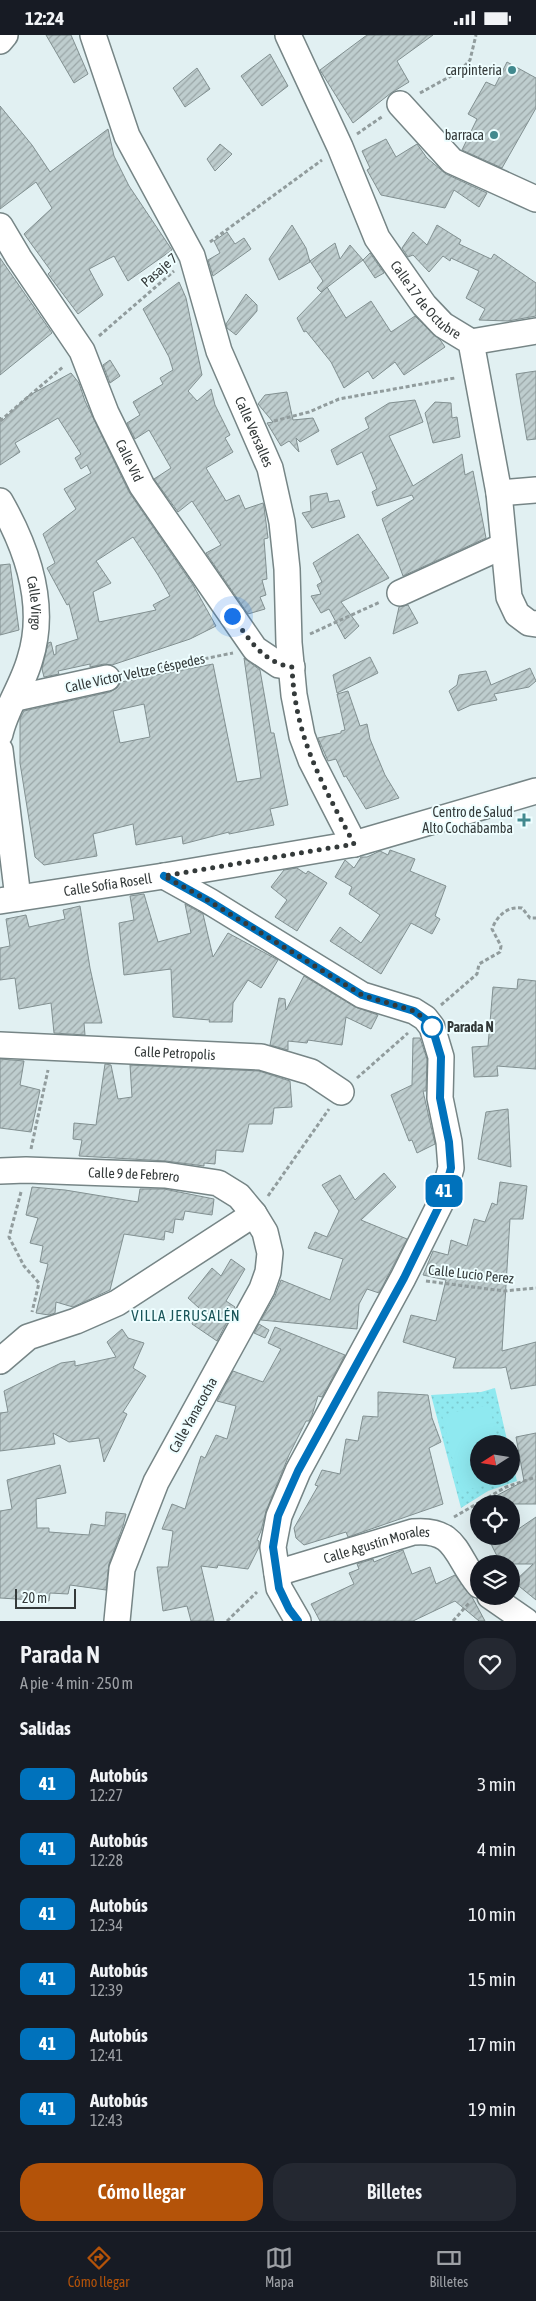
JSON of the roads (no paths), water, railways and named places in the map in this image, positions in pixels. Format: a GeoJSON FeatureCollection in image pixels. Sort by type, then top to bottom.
{"type":"FeatureCollection","features":[{"type":"Feature","properties":{"kind":"street"},"geometry":{"type":"LineString","coordinates":[[0,41],[6,35]]}},
{"type":"Feature","properties":{"kind":"street","name":"Calle Versalles"},"geometry":{"type":"LineString","coordinates":[[93,35],[127,136],[192,256],[219,351],[270,468],[282,522],[288,577],[289,643],[294,695],[302,736],[311,760],[354,844]]}},
{"type":"Feature","properties":{"kind":"street","name":"Calle 17 de Octubre"},"geometry":{"type":"LineString","coordinates":[[288,35],[292,48],[340,147],[377,238],[424,305],[444,325],[471,342],[499,493],[509,597],[517,614],[529,623],[536,624]]}},
{"type":"Feature","properties":{"kind":"street"},"geometry":{"type":"LineString","coordinates":[[400,104],[452,161],[536,199]]}},
{"type":"Feature","properties":{"kind":"street","name":"Calle Vid"},"geometry":{"type":"LineString","coordinates":[[0,226],[19,258],[82,351],[106,413],[142,486],[255,649],[279,665],[292,667]]}},
{"type":"Feature","properties":{"kind":"street"},"geometry":{"type":"LineString","coordinates":[[471,342],[532,329]]}},
{"type":"Feature","properties":{"kind":"street"},"geometry":{"type":"LineString","coordinates":[[499,493],[536,490]]}},
{"type":"Feature","properties":{"kind":"street","name":"Calle Virgo"},"geometry":{"type":"LineString","coordinates":[[0,501],[28,563],[37,601],[35,636],[30,659],[16,698],[2,723],[0,734]]}},
{"type":"Feature","properties":{"kind":"street"},"geometry":{"type":"LineString","coordinates":[[400,593],[503,546]]}},
{"type":"Feature","properties":{"kind":"street","name":"Calle Víctor Veltze Céspedes"},"geometry":{"type":"LineString","coordinates":[[16,698],[107,678]]}},
{"type":"Feature","properties":{"kind":"street"},"geometry":{"type":"LineString","coordinates":[[0,749],[9,899]]}},
{"type":"Feature","properties":{"kind":"street","name":"Calle Sofía Rosell"},"geometry":{"type":"LineString","coordinates":[[9,899],[164,876],[354,844],[536,791]]}},
{"type":"Feature","properties":{"kind":"street"},"geometry":{"type":"LineString","coordinates":[[164,876],[209,901],[362,995],[414,1011],[432,1027],[441,1057],[440,1098],[449,1142],[451,1168],[442,1200],[404,1278],[298,1471],[278,1516],[273,1547],[279,1588],[289,1609],[298,1621]]}},
{"type":"Feature","properties":{"kind":"street","name":"Calle Petropolis"},"geometry":{"type":"LineString","coordinates":[[0,1045],[261,1057],[311,1072],[341,1092]]}},
{"type":"Feature","properties":{"kind":"street","name":"Calle 9 de Febrero"},"geometry":{"type":"LineString","coordinates":[[0,1171],[26,1170],[165,1175],[218,1183],[239,1196],[254,1214]]}},
{"type":"Feature","properties":{"kind":"street"},"geometry":{"type":"LineString","coordinates":[[0,1343],[28,1337],[76,1321],[117,1303],[254,1214]]}},
{"type":"Feature","properties":{"kind":"street","name":"Calle Yanacocha"},"geometry":{"type":"LineString","coordinates":[[117,1621],[117,1600],[122,1569],[156,1482],[262,1289],[268,1272],[270,1253],[265,1232],[254,1214]]}},
{"type":"Feature","properties":{"kind":"street"},"geometry":{"type":"LineString","coordinates":[[0,1361],[28,1337]]}},
{"type":"Feature","properties":{"kind":"street","name":"Calle Agustín Morales"},"geometry":{"type":"LineString","coordinates":[[277,1573],[413,1532],[431,1530],[445,1537],[470,1577]]}},
{"type":"Feature","properties":{"kind":"street"},"geometry":{"type":"LineString","coordinates":[[500,1605],[526,1621]]}},
{"type":"Feature","properties":{"kind":"place","name":"carpinteria"},"geometry":{"type":"Point","coordinates":[512,70]}},
{"type":"Feature","properties":{"kind":"place","name":"barraca"},"geometry":{"type":"Point","coordinates":[494,135]}},
{"type":"Feature","properties":{"kind":"place","name":"Centro de Salud Alto Cochabamba"},"geometry":{"type":"Point","coordinates":[524,820]}},
{"type":"Feature","properties":{"kind":"place","name":"Parada N"},"geometry":{"type":"Point","coordinates":[432,1027]}},
{"type":"Feature","properties":{"kind":"district","name":"VILLA JERUSALÉN"},"geometry":{"type":"Point","coordinates":[186,1315]}}]}
